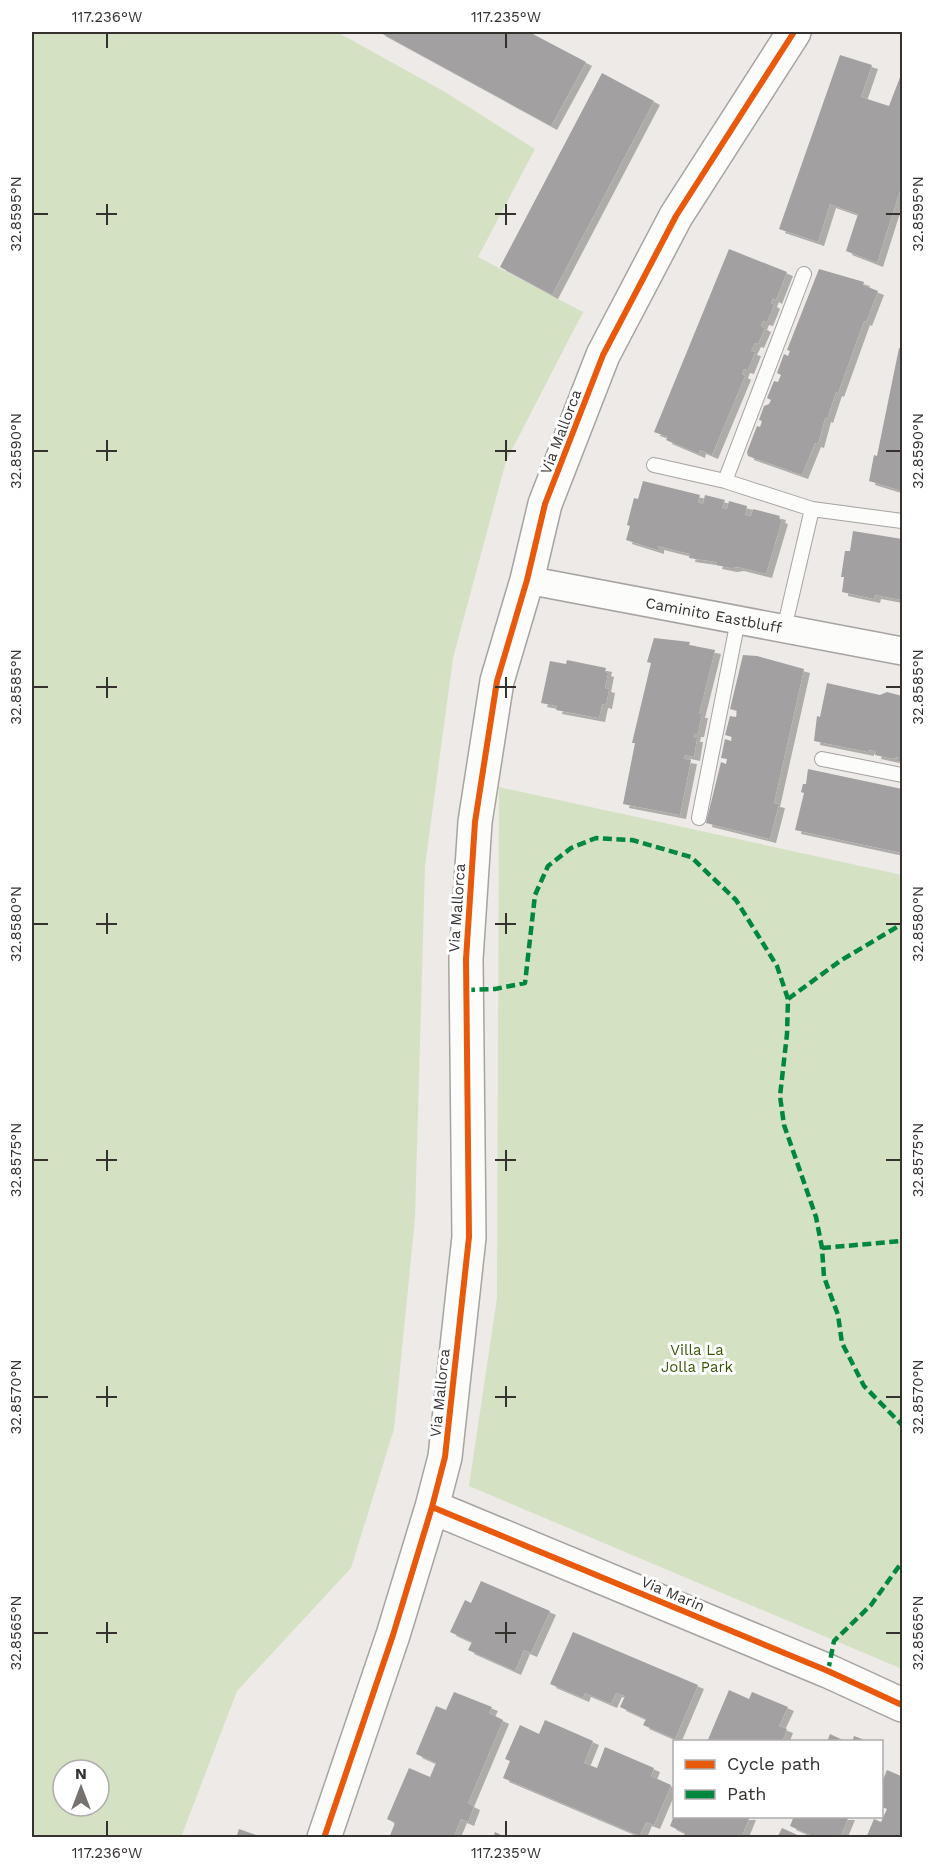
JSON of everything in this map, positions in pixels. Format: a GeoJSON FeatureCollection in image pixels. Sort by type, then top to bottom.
{"type":"FeatureCollection","features":[{"type":"Feature","properties":{"kind":"street","name":"Via Mallorca"},"geometry":{"type":"LineString","coordinates":[[324,1838],[393,1635],[445,1456],[469,1237],[466,959],[475,822],[497,681],[527,580],[545,504],[603,355],[676,216],[794,32]]}},
{"type":"Feature","properties":{"kind":"street","name":"Caminito Eastbluff"},"geometry":{"type":"LineString","coordinates":[[527,580],[903,651]]}},
{"type":"Feature","properties":{"kind":"street","name":"Via Marin"},"geometry":{"type":"LineString","coordinates":[[432,1507],[818,1667],[903,1705]]}},
{"type":"Feature","properties":{"kind":"lane"},"geometry":{"type":"LineString","coordinates":[[725,481],[804,274]]}},
{"type":"Feature","properties":{"kind":"lane"},"geometry":{"type":"LineString","coordinates":[[654,465],[725,481],[812,509],[903,521]]}},
{"type":"Feature","properties":{"kind":"lane"},"geometry":{"type":"LineString","coordinates":[[784,628],[812,509]]}},
{"type":"Feature","properties":{"kind":"lane"},"geometry":{"type":"LineString","coordinates":[[699,818],[738,620]]}},
{"type":"Feature","properties":{"kind":"lane"},"geometry":{"type":"LineString","coordinates":[[822,759],[903,776]]}},
{"type":"Feature","properties":{"kind":"green space"},"geometry":{"type":"Polygon","coordinates":[[[32,32],[337,32],[445,92],[535,149],[478,257],[583,312],[506,461],[453,658],[425,866],[415,1218],[394,1429],[351,1568],[237,1691],[181,1837],[32,1838],[32,32]]]}},
{"type":"Feature","properties":{"kind":"green space","name":"Villa La Jolla Park"},"geometry":{"type":"Polygon","coordinates":[[[499,787],[902,875],[902,1669],[469,1486],[497,1298],[499,787]]]}},
{"type":"Feature","properties":{"kind":"building"},"geometry":{"type":"Polygon","coordinates":[[[379,32],[529,32],[586,62],[551,126],[379,32]]]}},
{"type":"Feature","properties":{"kind":"building"},"geometry":{"type":"Polygon","coordinates":[[[840,55],[872,65],[861,97],[889,106],[902,72],[902,184],[877,263],[846,251],[858,214],[830,204],[818,242],[779,229],[840,55]]]}},
{"type":"Feature","properties":{"kind":"building"},"geometry":{"type":"Polygon","coordinates":[[[602,73],[654,101],[552,295],[500,267],[602,73]]]}},
{"type":"Feature","properties":{"kind":"building"},"geometry":{"type":"Polygon","coordinates":[[[729,249],[787,272],[776,300],[773,298],[771,303],[774,305],[767,322],[763,321],[761,326],[765,328],[758,344],[755,343],[751,351],[755,352],[748,370],[744,369],[742,374],[745,376],[712,455],[700,450],[699,454],[666,440],[668,437],[654,432],[729,249]]]}},
{"type":"Feature","properties":{"kind":"building"},"geometry":{"type":"Polygon","coordinates":[[[819,269],[864,282],[863,285],[878,291],[866,322],[864,321],[838,393],[836,392],[827,419],[825,418],[818,444],[815,443],[802,475],[748,456],[747,452],[757,426],[760,427],[762,421],[759,420],[764,406],[771,400],[767,398],[774,381],[778,382],[781,375],[777,373],[784,354],[788,356],[790,351],[787,350],[819,269]]]}},
{"type":"Feature","properties":{"kind":"building"},"geometry":{"type":"Polygon","coordinates":[[[899,348],[902,349],[902,491],[869,481],[874,455],[877,456],[899,348]]]}},
{"type":"Feature","properties":{"kind":"building"},"geometry":{"type":"Polygon","coordinates":[[[643,481],[700,495],[698,502],[703,504],[705,495],[725,500],[722,508],[727,509],[729,501],[747,506],[745,515],[751,516],[753,509],[780,516],[779,519],[782,520],[766,574],[738,567],[716,565],[717,562],[689,558],[690,554],[658,546],[658,550],[626,540],[630,526],[627,525],[634,498],[638,499],[643,481]]]}},
{"type":"Feature","properties":{"kind":"building"},"geometry":{"type":"Polygon","coordinates":[[[853,531],[902,539],[902,600],[875,595],[874,599],[842,592],[844,577],[841,577],[845,551],[850,551],[853,531]]]}},
{"type":"Feature","properties":{"kind":"building"},"geometry":{"type":"Polygon","coordinates":[[[654,638],[690,642],[689,645],[715,650],[699,714],[702,714],[698,733],[695,733],[694,738],[697,738],[694,757],[685,755],[684,759],[691,760],[680,815],[623,804],[635,743],[632,743],[651,663],[647,662],[654,638]]]}},
{"type":"Feature","properties":{"kind":"building"},"geometry":{"type":"Polygon","coordinates":[[[743,655],[757,656],[804,669],[774,803],[779,804],[770,839],[706,823],[721,762],[726,764],[727,759],[721,758],[725,739],[731,741],[732,737],[725,735],[730,716],[736,717],[737,711],[730,709],[743,655]]]}},
{"type":"Feature","properties":{"kind":"building"},"geometry":{"type":"Polygon","coordinates":[[[567,660],[606,668],[605,672],[608,673],[605,688],[609,689],[606,705],[602,704],[599,718],[556,710],[557,706],[541,703],[550,661],[566,664],[567,660]]]}},
{"type":"Feature","properties":{"kind":"building"},"geometry":{"type":"Polygon","coordinates":[[[827,683],[880,695],[887,692],[902,696],[902,762],[897,761],[898,757],[893,759],[875,755],[876,751],[868,750],[868,752],[814,741],[817,716],[820,717],[827,683]]]}},
{"type":"Feature","properties":{"kind":"building"},"geometry":{"type":"Polygon","coordinates":[[[808,769],[902,789],[902,853],[795,830],[804,793],[801,792],[803,784],[806,784],[808,769]]]}},
{"type":"Feature","properties":{"kind":"building"},"geometry":{"type":"Polygon","coordinates":[[[481,1581],[550,1611],[531,1653],[524,1650],[515,1671],[468,1650],[472,1642],[450,1632],[465,1600],[471,1603],[481,1581]]]}},
{"type":"Feature","properties":{"kind":"building"},"geometry":{"type":"Polygon","coordinates":[[[573,1632],[698,1685],[675,1739],[643,1725],[646,1719],[620,1707],[625,1696],[616,1693],[611,1704],[585,1693],[583,1698],[550,1684],[573,1632]]]}},
{"type":"Feature","properties":{"kind":"building"},"geometry":{"type":"Polygon","coordinates":[[[729,1690],[749,1699],[752,1692],[788,1707],[779,1726],[787,1729],[783,1740],[708,1740],[729,1690]]]}},
{"type":"Feature","properties":{"kind":"building"},"geometry":{"type":"Polygon","coordinates":[[[454,1692],[492,1707],[489,1713],[503,1720],[468,1803],[474,1806],[468,1822],[461,1819],[453,1838],[389,1838],[395,1823],[387,1819],[409,1768],[430,1777],[436,1763],[416,1754],[436,1706],[446,1710],[454,1692]]]}},
{"type":"Feature","properties":{"kind":"building"},"geometry":{"type":"Polygon","coordinates":[[[545,1720],[593,1741],[584,1763],[597,1768],[605,1747],[654,1768],[651,1776],[671,1785],[654,1825],[646,1822],[640,1836],[503,1778],[510,1761],[505,1759],[520,1725],[539,1734],[545,1720]]]}},
{"type":"Feature","properties":{"kind":"building"},"geometry":{"type":"Polygon","coordinates":[[[830,1734],[843,1740],[828,1740],[830,1734]]]}},
{"type":"Feature","properties":{"kind":"building"},"geometry":{"type":"Polygon","coordinates":[[[854,1736],[864,1740],[853,1740],[854,1736]]]}},
{"type":"Feature","properties":{"kind":"building"},"geometry":{"type":"Polygon","coordinates":[[[887,1770],[901,1776],[902,1771],[902,1838],[866,1838],[874,1819],[881,1822],[887,1809],[883,1807],[883,1780],[887,1770]]]}},
{"type":"Feature","properties":{"kind":"building"},"geometry":{"type":"Polygon","coordinates":[[[673,1818],[749,1818],[741,1838],[683,1838],[685,1833],[670,1826],[673,1818]]]}},
{"type":"Feature","properties":{"kind":"building"},"geometry":{"type":"Polygon","coordinates":[[[793,1818],[848,1818],[840,1838],[817,1838],[790,1826],[793,1818]]]}},
{"type":"Feature","properties":{"kind":"building"},"geometry":{"type":"Polygon","coordinates":[[[782,1828],[804,1838],[777,1838],[782,1828]]]}},
{"type":"Feature","properties":{"kind":"building"},"geometry":{"type":"Polygon","coordinates":[[[239,1829],[262,1837],[262,1838],[236,1838],[239,1829]]]}},
{"type":"Feature","properties":{"kind":"building"},"geometry":{"type":"Polygon","coordinates":[[[495,1832],[507,1838],[493,1838],[495,1832]]]}},
{"type":"Feature","properties":{"kind":"marked path"},"geometry":{"type":"LineString","coordinates":[[466,990],[495,989],[525,983],[535,895],[548,866],[571,848],[596,838],[632,840],[691,857],[736,900],[777,966],[788,999],[787,1034],[780,1096],[784,1125],[816,1217],[822,1248],[824,1277],[838,1315],[842,1343],[864,1386],[902,1425]]}},
{"type":"Feature","properties":{"kind":"marked path"},"geometry":{"type":"LineString","coordinates":[[788,999],[840,961],[902,924]]}},
{"type":"Feature","properties":{"kind":"marked path"},"geometry":{"type":"LineString","coordinates":[[822,1248],[902,1241]]}},
{"type":"Feature","properties":{"kind":"marked path"},"geometry":{"type":"LineString","coordinates":[[828,1671],[834,1641],[871,1605],[902,1562]]}},
{"type":"Feature","properties":{"kind":"cycle path"},"geometry":{"type":"LineString","coordinates":[[324,1838],[393,1635],[445,1457],[469,1237],[466,959],[475,822],[497,681],[527,580],[545,504],[603,355],[676,216],[794,32]]}},
{"type":"Feature","properties":{"kind":"cycle path"},"geometry":{"type":"LineString","coordinates":[[432,1507],[828,1671],[902,1705]]}}]}
